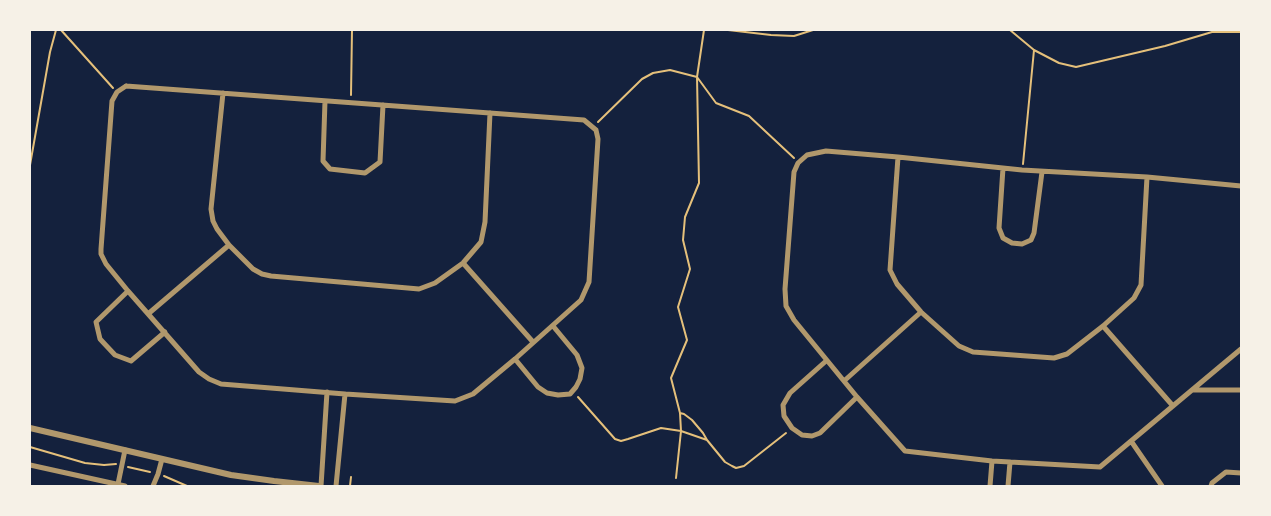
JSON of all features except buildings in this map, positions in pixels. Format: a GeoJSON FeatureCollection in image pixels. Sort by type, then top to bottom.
{"type":"FeatureCollection","features":[{"type":"Feature","properties":{"kind":"street"},"geometry":{"type":"LineString","coordinates":[[126,86],[584,120],[596,130],[598,139],[589,282],[580,300],[553,326],[473,394],[455,400],[346,394],[215,382],[199,372],[128,291],[106,264],[101,254],[112,101],[117,92],[126,86]]}},
{"type":"Feature","properties":{"kind":"street"},"geometry":{"type":"LineString","coordinates":[[222,94],[211,209],[212,221],[229,245],[253,269],[262,274],[419,289],[435,283],[463,263],[482,242],[490,114]]}},
{"type":"Feature","properties":{"kind":"street"},"geometry":{"type":"LineString","coordinates":[[325,101],[323,161],[330,169],[365,173],[380,162],[382,105]]}},
{"type":"Feature","properties":{"kind":"street"},"geometry":{"type":"LineString","coordinates":[[1241,186],[1147,177],[1042,172],[898,156],[826,151],[807,155],[798,163],[794,172],[785,290],[786,306],[794,320],[826,361],[906,451],[992,461],[1100,467],[1241,349]]}},
{"type":"Feature","properties":{"kind":"street"},"geometry":{"type":"LineString","coordinates":[[898,156],[890,270],[897,284],[921,312],[958,346],[973,352],[1054,358],[1067,354],[1103,326],[1134,298],[1141,285],[1147,177]]}},
{"type":"Feature","properties":{"kind":"street"},"geometry":{"type":"LineString","coordinates":[[1003,168],[999,228],[1003,238],[1012,243],[1022,244],[1031,240],[1034,233],[1042,172]]}},
{"type":"Feature","properties":{"kind":"street"},"geometry":{"type":"LineString","coordinates":[[148,314],[229,245]]}},
{"type":"Feature","properties":{"kind":"street"},"geometry":{"type":"LineString","coordinates":[[463,263],[533,342]]}},
{"type":"Feature","properties":{"kind":"street"},"geometry":{"type":"LineString","coordinates":[[128,291],[96,322],[100,339],[115,355],[131,361],[165,332]]}},
{"type":"Feature","properties":{"kind":"street"},"geometry":{"type":"LineString","coordinates":[[844,381],[921,312]]}},
{"type":"Feature","properties":{"kind":"street"},"geometry":{"type":"LineString","coordinates":[[515,359],[538,387],[548,393],[558,395],[570,394],[580,379],[582,368],[577,355],[553,326]]}},
{"type":"Feature","properties":{"kind":"street"},"geometry":{"type":"LineString","coordinates":[[1103,326],[1173,406]]}},
{"type":"Feature","properties":{"kind":"street"},"geometry":{"type":"LineString","coordinates":[[826,361],[790,393],[784,406],[784,416],[792,428],[802,436],[812,436],[820,433],[857,397]]}},
{"type":"Feature","properties":{"kind":"street"},"geometry":{"type":"LineString","coordinates":[[1192,390],[1241,390]]}},
{"type":"Feature","properties":{"kind":"street"},"geometry":{"type":"LineString","coordinates":[[30,428],[252,478],[320,486],[327,392]]}},
{"type":"Feature","properties":{"kind":"street"},"geometry":{"type":"LineString","coordinates":[[336,486],[346,394]]}},
{"type":"Feature","properties":{"kind":"street"},"geometry":{"type":"LineString","coordinates":[[1131,441],[1162,486]]}},
{"type":"Feature","properties":{"kind":"street"},"geometry":{"type":"LineString","coordinates":[[118,484],[125,450]]}},
{"type":"Feature","properties":{"kind":"street"},"geometry":{"type":"LineString","coordinates":[[153,486],[160,470],[162,459]]}},
{"type":"Feature","properties":{"kind":"street"},"geometry":{"type":"LineString","coordinates":[[990,486],[992,461]]}},
{"type":"Feature","properties":{"kind":"street"},"geometry":{"type":"LineString","coordinates":[[1008,486],[1010,462]]}},
{"type":"Feature","properties":{"kind":"street"},"geometry":{"type":"LineString","coordinates":[[30,465],[124,486]]}},
{"type":"Feature","properties":{"kind":"street"},"geometry":{"type":"LineString","coordinates":[[1211,486],[1212,483],[1226,472],[1241,473]]}},
{"type":"Feature","properties":{"kind":"path"},"geometry":{"type":"LineString","coordinates":[[30,165],[50,52],[56,30]]}},
{"type":"Feature","properties":{"kind":"path"},"geometry":{"type":"LineString","coordinates":[[61,30],[117,92]]}},
{"type":"Feature","properties":{"kind":"path"},"geometry":{"type":"LineString","coordinates":[[350,103],[352,30]]}},
{"type":"Feature","properties":{"kind":"path"},"geometry":{"type":"LineString","coordinates":[[676,478],[681,431],[680,413],[671,378],[687,340],[678,307],[690,269],[683,240],[685,217],[699,183],[697,77],[704,30]]}},
{"type":"Feature","properties":{"kind":"path"},"geometry":{"type":"LineString","coordinates":[[728,30],[794,36],[813,30]]}},
{"type":"Feature","properties":{"kind":"path"},"geometry":{"type":"LineString","coordinates":[[1010,30],[1034,50],[1059,63],[1076,67],[1165,46],[1212,32],[1241,32]]}},
{"type":"Feature","properties":{"kind":"path"},"geometry":{"type":"LineString","coordinates":[[1022,170],[1034,50]]}},
{"type":"Feature","properties":{"kind":"path"},"geometry":{"type":"LineString","coordinates":[[593,127],[642,79],[653,73],[670,70],[697,77],[716,103],[748,116],[798,163]]}},
{"type":"Feature","properties":{"kind":"path"},"geometry":{"type":"LineString","coordinates":[[573,391],[612,436],[621,441],[661,428],[681,431],[707,440]]}},
{"type":"Feature","properties":{"kind":"path"},"geometry":{"type":"LineString","coordinates":[[680,413],[692,420],[725,462],[736,468],[744,466],[792,428]]}},
{"type":"Feature","properties":{"kind":"path"},"geometry":{"type":"LineString","coordinates":[[30,448],[85,463],[116,464]]}},
{"type":"Feature","properties":{"kind":"path"},"geometry":{"type":"LineString","coordinates":[[128,467],[153,472]]}},
{"type":"Feature","properties":{"kind":"path"},"geometry":{"type":"LineString","coordinates":[[164,476],[188,486]]}},
{"type":"Feature","properties":{"kind":"path"},"geometry":{"type":"LineString","coordinates":[[350,486],[351,477]]}}]}
